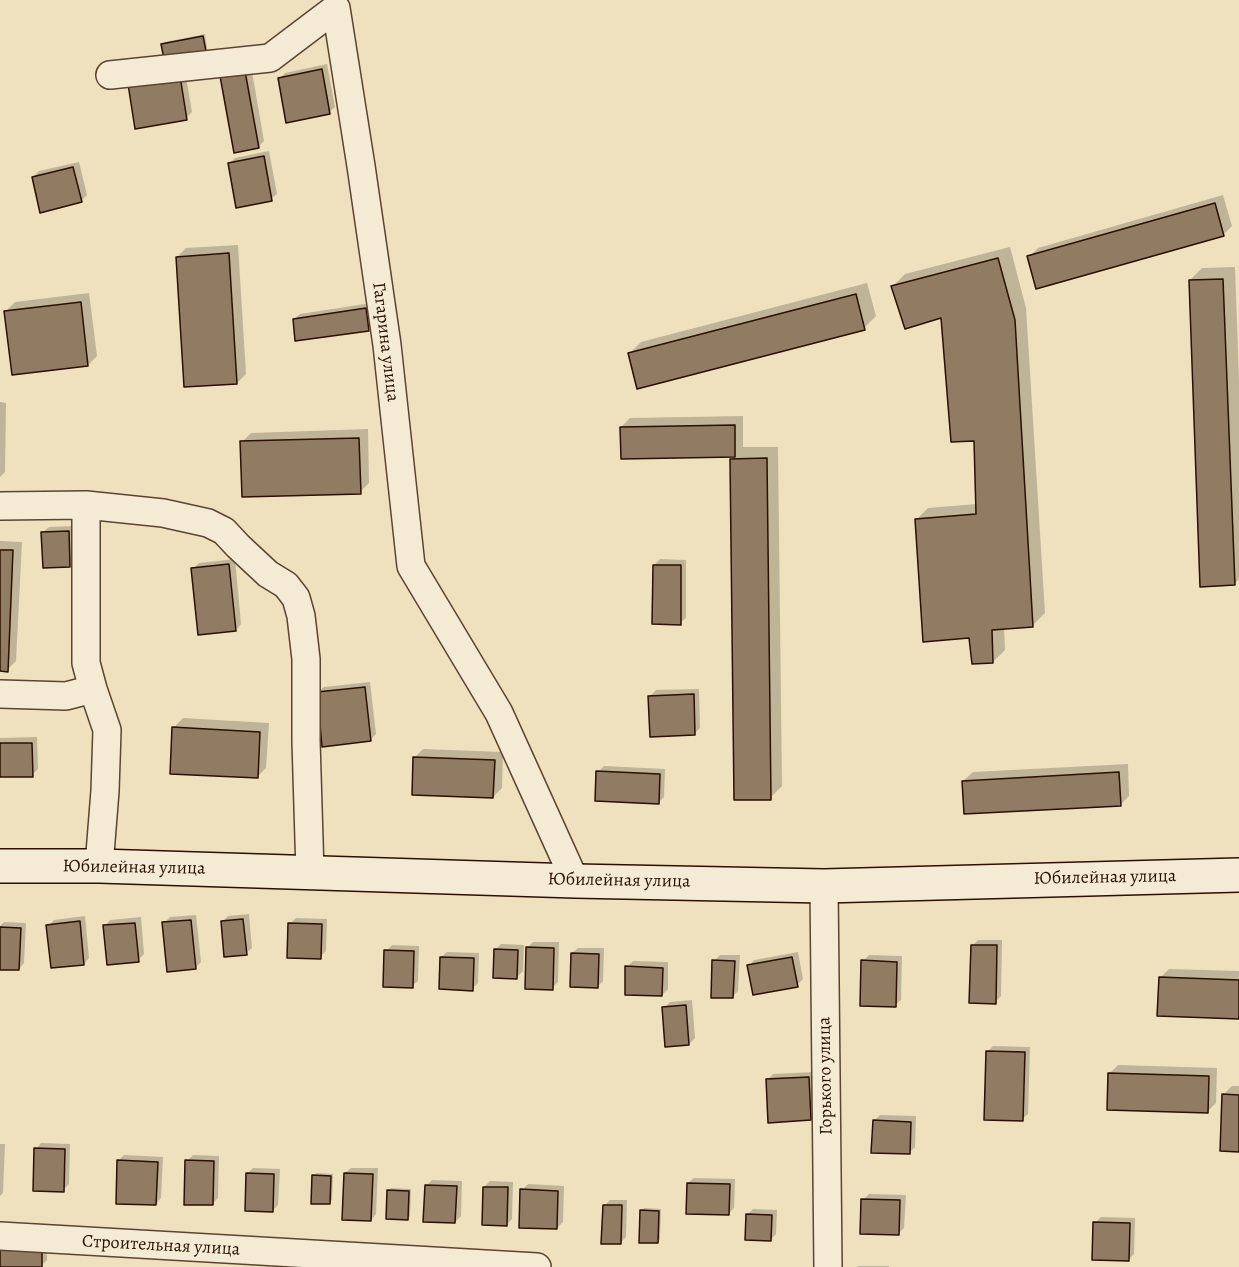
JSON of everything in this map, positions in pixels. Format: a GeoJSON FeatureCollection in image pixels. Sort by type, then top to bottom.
{"type":"FeatureCollection","features":[{"type":"Feature","properties":{"kind":"main road","name":"Юбилейная улица"},"geometry":{"type":"LineString","coordinates":[[0,866],[99,866],[576,881],[824,885],[1239,875]]}},
{"type":"Feature","properties":{"kind":"street","name":"Гагарина улица"},"geometry":{"type":"LineString","coordinates":[[110,75],[270,58],[336,8],[385,334],[411,566],[500,713],[576,881]]}},
{"type":"Feature","properties":{"kind":"street"},"geometry":{"type":"LineString","coordinates":[[0,506],[86,505],[163,513],[208,523],[224,531],[268,574],[286,585],[296,598],[301,616],[306,659],[310,873]]}},
{"type":"Feature","properties":{"kind":"street"},"geometry":{"type":"LineString","coordinates":[[86,505],[86,663],[107,730],[99,866]]}},
{"type":"Feature","properties":{"kind":"street"},"geometry":{"type":"LineString","coordinates":[[0,694],[66,696],[93,688]]}},
{"type":"Feature","properties":{"kind":"street","name":"Горького улица"},"geometry":{"type":"LineString","coordinates":[[824,885],[828,1267]]}},
{"type":"Feature","properties":{"kind":"street","name":"Строительная улица"},"geometry":{"type":"LineString","coordinates":[[0,1236],[537,1267]]}},
{"type":"Feature","properties":{"kind":"building"},"geometry":{"type":"Polygon","coordinates":[[[203,36],[206,51],[164,59],[161,44],[203,36]]]}},
{"type":"Feature","properties":{"kind":"building"},"geometry":{"type":"Polygon","coordinates":[[[322,69],[330,114],[286,123],[278,78],[322,69]]]}},
{"type":"Feature","properties":{"kind":"building"},"geometry":{"type":"Polygon","coordinates":[[[245,71],[259,148],[234,153],[220,76],[245,71]]]}},
{"type":"Feature","properties":{"kind":"building"},"geometry":{"type":"Polygon","coordinates":[[[180,76],[187,120],[135,129],[128,84],[180,76]]]}},
{"type":"Feature","properties":{"kind":"building"},"geometry":{"type":"Polygon","coordinates":[[[264,156],[272,201],[236,208],[228,163],[264,156]]]}},
{"type":"Feature","properties":{"kind":"building"},"geometry":{"type":"Polygon","coordinates":[[[73,167],[82,202],[40,213],[32,177],[73,167]]]}},
{"type":"Feature","properties":{"kind":"building"},"geometry":{"type":"Polygon","coordinates":[[[1215,203],[1224,236],[1036,289],[1027,256],[1215,203]]]}},
{"type":"Feature","properties":{"kind":"building"},"geometry":{"type":"Polygon","coordinates":[[[229,253],[237,384],[184,387],[176,257],[229,253]]]}},
{"type":"Feature","properties":{"kind":"building"},"geometry":{"type":"Polygon","coordinates":[[[998,258],[1015,320],[1033,627],[992,630],[993,663],[972,664],[969,638],[923,642],[915,519],[976,514],[974,441],[951,442],[941,318],[905,329],[891,286],[998,258]]]}},
{"type":"Feature","properties":{"kind":"building"},"geometry":{"type":"Polygon","coordinates":[[[1223,279],[1235,585],[1200,587],[1189,280],[1223,279]]]}},
{"type":"Feature","properties":{"kind":"building"},"geometry":{"type":"Polygon","coordinates":[[[856,294],[865,330],[637,389],[628,353],[856,294]]]}},
{"type":"Feature","properties":{"kind":"building"},"geometry":{"type":"Polygon","coordinates":[[[81,302],[88,366],[12,375],[4,311],[81,302]]]}},
{"type":"Feature","properties":{"kind":"building"},"geometry":{"type":"Polygon","coordinates":[[[366,308],[369,331],[295,341],[293,319],[366,308]]]}},
{"type":"Feature","properties":{"kind":"building"},"geometry":{"type":"Polygon","coordinates":[[[735,425],[735,457],[621,459],[620,427],[735,425]]]}},
{"type":"Feature","properties":{"kind":"building"},"geometry":{"type":"Polygon","coordinates":[[[359,438],[361,494],[242,497],[240,441],[359,438]]]}},
{"type":"Feature","properties":{"kind":"building"},"geometry":{"type":"Polygon","coordinates":[[[767,458],[771,800],[734,800],[730,459],[767,458]]]}},
{"type":"Feature","properties":{"kind":"building"},"geometry":{"type":"Polygon","coordinates":[[[69,531],[70,567],[43,568],[41,532],[69,531]]]}},
{"type":"Feature","properties":{"kind":"building"},"geometry":{"type":"Polygon","coordinates":[[[0,550],[13,550],[8,672],[0,671],[0,550]]]}},
{"type":"Feature","properties":{"kind":"building"},"geometry":{"type":"Polygon","coordinates":[[[229,564],[236,631],[198,635],[191,568],[229,564]]]}},
{"type":"Feature","properties":{"kind":"building"},"geometry":{"type":"Polygon","coordinates":[[[653,565],[681,565],[681,625],[652,624],[653,565]]]}},
{"type":"Feature","properties":{"kind":"building"},"geometry":{"type":"Polygon","coordinates":[[[365,687],[371,741],[322,747],[317,692],[365,687]]]}},
{"type":"Feature","properties":{"kind":"building"},"geometry":{"type":"Polygon","coordinates":[[[694,694],[695,735],[650,737],[648,696],[694,694]]]}},
{"type":"Feature","properties":{"kind":"building"},"geometry":{"type":"Polygon","coordinates":[[[172,727],[260,732],[258,778],[170,774],[172,727]]]}},
{"type":"Feature","properties":{"kind":"building"},"geometry":{"type":"Polygon","coordinates":[[[0,743],[32,743],[33,777],[0,777],[0,743]]]}},
{"type":"Feature","properties":{"kind":"building"},"geometry":{"type":"Polygon","coordinates":[[[413,757],[495,760],[493,798],[412,795],[413,757]]]}},
{"type":"Feature","properties":{"kind":"building"},"geometry":{"type":"Polygon","coordinates":[[[596,771],[660,774],[659,804],[595,801],[596,771]]]}},
{"type":"Feature","properties":{"kind":"building"},"geometry":{"type":"Polygon","coordinates":[[[1119,772],[1121,806],[964,814],[962,781],[1119,772]]]}},
{"type":"Feature","properties":{"kind":"building"},"geometry":{"type":"Polygon","coordinates":[[[243,919],[247,955],[224,957],[221,921],[243,919]]]}},
{"type":"Feature","properties":{"kind":"building"},"geometry":{"type":"Polygon","coordinates":[[[191,920],[196,969],[167,972],[162,922],[191,920]]]}},
{"type":"Feature","properties":{"kind":"building"},"geometry":{"type":"Polygon","coordinates":[[[80,921],[84,965],[51,968],[46,925],[80,921]]]}},
{"type":"Feature","properties":{"kind":"building"},"geometry":{"type":"Polygon","coordinates":[[[135,923],[139,962],[107,965],[103,925],[135,923]]]}},
{"type":"Feature","properties":{"kind":"building"},"geometry":{"type":"Polygon","coordinates":[[[288,923],[322,924],[321,959],[287,958],[288,923]]]}},
{"type":"Feature","properties":{"kind":"building"},"geometry":{"type":"Polygon","coordinates":[[[0,927],[21,928],[19,970],[0,970],[0,927]]]}},
{"type":"Feature","properties":{"kind":"building"},"geometry":{"type":"Polygon","coordinates":[[[971,945],[997,945],[996,1004],[969,1003],[971,945]]]}},
{"type":"Feature","properties":{"kind":"building"},"geometry":{"type":"Polygon","coordinates":[[[526,947],[554,948],[553,990],[525,989],[526,947]]]}},
{"type":"Feature","properties":{"kind":"building"},"geometry":{"type":"Polygon","coordinates":[[[494,949],[518,950],[517,979],[493,978],[494,949]]]}},
{"type":"Feature","properties":{"kind":"building"},"geometry":{"type":"Polygon","coordinates":[[[384,950],[414,951],[413,988],[383,987],[384,950]]]}},
{"type":"Feature","properties":{"kind":"building"},"geometry":{"type":"Polygon","coordinates":[[[571,953],[599,954],[598,988],[570,987],[571,953]]]}},
{"type":"Feature","properties":{"kind":"building"},"geometry":{"type":"Polygon","coordinates":[[[440,957],[474,958],[473,991],[439,989],[440,957]]]}},
{"type":"Feature","properties":{"kind":"building"},"geometry":{"type":"Polygon","coordinates":[[[792,957],[798,987],[753,995],[747,965],[792,957]]]}},
{"type":"Feature","properties":{"kind":"building"},"geometry":{"type":"Polygon","coordinates":[[[712,960],[735,961],[733,998],[711,998],[712,960]]]}},
{"type":"Feature","properties":{"kind":"building"},"geometry":{"type":"Polygon","coordinates":[[[861,960],[897,962],[896,1007],[860,1006],[861,960]]]}},
{"type":"Feature","properties":{"kind":"building"},"geometry":{"type":"Polygon","coordinates":[[[625,966],[663,968],[662,996],[625,995],[625,966]]]}},
{"type":"Feature","properties":{"kind":"building"},"geometry":{"type":"Polygon","coordinates":[[[1159,977],[1239,980],[1239,1019],[1157,1016],[1159,977]]]}},
{"type":"Feature","properties":{"kind":"building"},"geometry":{"type":"Polygon","coordinates":[[[686,1005],[689,1045],[665,1047],[662,1007],[686,1005]]]}},
{"type":"Feature","properties":{"kind":"building"},"geometry":{"type":"Polygon","coordinates":[[[986,1051],[1025,1052],[1023,1121],[984,1120],[986,1051]]]}},
{"type":"Feature","properties":{"kind":"building"},"geometry":{"type":"Polygon","coordinates":[[[1108,1073],[1209,1076],[1208,1113],[1107,1110],[1108,1073]]]}},
{"type":"Feature","properties":{"kind":"building"},"geometry":{"type":"Polygon","coordinates":[[[809,1077],[811,1120],[768,1123],[766,1079],[809,1077]]]}},
{"type":"Feature","properties":{"kind":"building"},"geometry":{"type":"Polygon","coordinates":[[[1222,1094],[1239,1095],[1239,1152],[1220,1151],[1222,1094]]]}},
{"type":"Feature","properties":{"kind":"building"},"geometry":{"type":"Polygon","coordinates":[[[873,1120],[911,1122],[910,1154],[871,1153],[873,1120]]]}},
{"type":"Feature","properties":{"kind":"building"},"geometry":{"type":"Polygon","coordinates":[[[34,1148],[65,1149],[64,1192],[33,1191],[34,1148]]]}},
{"type":"Feature","properties":{"kind":"building"},"geometry":{"type":"Polygon","coordinates":[[[117,1160],[158,1162],[156,1205],[116,1204],[117,1160]]]}},
{"type":"Feature","properties":{"kind":"building"},"geometry":{"type":"Polygon","coordinates":[[[185,1160],[214,1161],[213,1205],[184,1205],[185,1160]]]}},
{"type":"Feature","properties":{"kind":"building"},"geometry":{"type":"Polygon","coordinates":[[[246,1173],[274,1174],[273,1212],[245,1211],[246,1173]]]}},
{"type":"Feature","properties":{"kind":"building"},"geometry":{"type":"Polygon","coordinates":[[[344,1173],[373,1174],[371,1221],[342,1220],[344,1173]]]}},
{"type":"Feature","properties":{"kind":"building"},"geometry":{"type":"Polygon","coordinates":[[[312,1175],[331,1176],[330,1204],[311,1204],[312,1175]]]}},
{"type":"Feature","properties":{"kind":"building"},"geometry":{"type":"Polygon","coordinates":[[[687,1183],[730,1184],[729,1215],[686,1214],[687,1183]]]}},
{"type":"Feature","properties":{"kind":"building"},"geometry":{"type":"Polygon","coordinates":[[[425,1185],[457,1186],[455,1223],[423,1222],[425,1185]]]}},
{"type":"Feature","properties":{"kind":"building"},"geometry":{"type":"Polygon","coordinates":[[[483,1187],[508,1187],[507,1226],[482,1225],[483,1187]]]}},
{"type":"Feature","properties":{"kind":"building"},"geometry":{"type":"Polygon","coordinates":[[[520,1189],[558,1191],[557,1229],[519,1228],[520,1189]]]}},
{"type":"Feature","properties":{"kind":"building"},"geometry":{"type":"Polygon","coordinates":[[[387,1190],[409,1191],[408,1220],[386,1219],[387,1190]]]}},
{"type":"Feature","properties":{"kind":"building"},"geometry":{"type":"Polygon","coordinates":[[[861,1199],[900,1200],[899,1235],[860,1234],[861,1199]]]}},
{"type":"Feature","properties":{"kind":"building"},"geometry":{"type":"Polygon","coordinates":[[[603,1205],[622,1205],[621,1244],[601,1244],[603,1205]]]}},
{"type":"Feature","properties":{"kind":"building"},"geometry":{"type":"Polygon","coordinates":[[[640,1210],[659,1211],[658,1243],[639,1243],[640,1210]]]}},
{"type":"Feature","properties":{"kind":"building"},"geometry":{"type":"Polygon","coordinates":[[[746,1214],[772,1215],[771,1241],[745,1240],[746,1214]]]}},
{"type":"Feature","properties":{"kind":"building"},"geometry":{"type":"Polygon","coordinates":[[[1093,1222],[1130,1223],[1129,1261],[1092,1260],[1093,1222]]]}},
{"type":"Feature","properties":{"kind":"building"},"geometry":{"type":"Polygon","coordinates":[[[0,1249],[42,1250],[42,1267],[0,1267],[0,1249]]]}}]}
